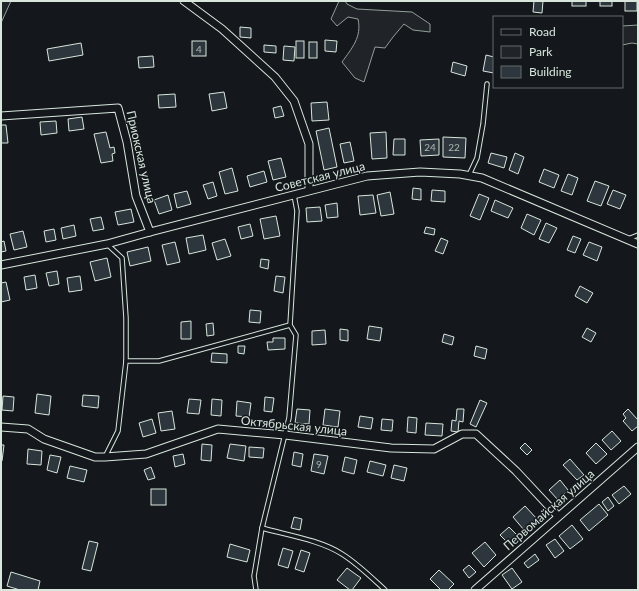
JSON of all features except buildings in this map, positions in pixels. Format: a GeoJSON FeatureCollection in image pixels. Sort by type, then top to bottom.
{"type":"FeatureCollection","features":[{"type":"Feature","properties":{"kind":"street"},"geometry":{"type":"LineString","coordinates":[[184,1],[222,30],[275,77],[294,101],[309,144],[309,190]]}},
{"type":"Feature","properties":{"kind":"street","name":"Приокская улица"},"geometry":{"type":"LineString","coordinates":[[1,116],[118,108],[127,142],[136,196],[150,232]]}},
{"type":"Feature","properties":{"kind":"street","name":"Советская улица"},"geometry":{"type":"LineString","coordinates":[[1,266],[108,244],[367,176],[420,172],[469,175],[482,178],[638,244]]}},
{"type":"Feature","properties":{"kind":"street","name":"Октябрьская улица"},"geometry":{"type":"LineString","coordinates":[[1,427],[28,429],[44,439],[95,457],[146,454],[218,429],[285,435],[391,448],[434,448],[462,434],[476,434],[516,471],[558,516]]}},
{"type":"Feature","properties":{"kind":"street","name":"Первомайская улица"},"geometry":{"type":"LineString","coordinates":[[475,590],[638,447]]}},
{"type":"Feature","properties":{"kind":"lane"},"geometry":{"type":"LineString","coordinates":[[469,175],[477,158],[483,124],[487,84]]}},
{"type":"Feature","properties":{"kind":"lane"},"geometry":{"type":"LineString","coordinates":[[256,590],[254,576],[262,528],[289,418],[296,335],[290,325],[297,212],[294,195]]}},
{"type":"Feature","properties":{"kind":"lane"},"geometry":{"type":"LineString","coordinates":[[628,240],[638,235]]}},
{"type":"Feature","properties":{"kind":"lane"},"geometry":{"type":"LineString","coordinates":[[105,457],[118,431],[126,360],[126,318],[122,258],[108,244]]}},
{"type":"Feature","properties":{"kind":"lane"},"geometry":{"type":"LineString","coordinates":[[126,360],[159,361],[290,325]]}},
{"type":"Feature","properties":{"kind":"lane"},"geometry":{"type":"LineString","coordinates":[[262,528],[319,544],[341,553],[367,573],[385,590]]}},
{"type":"Feature","properties":{"kind":"green space"},"geometry":{"type":"Polygon","coordinates":[[[1,1],[11,1],[1,23],[1,1]]]}},
{"type":"Feature","properties":{"kind":"green space"},"geometry":{"type":"Polygon","coordinates":[[[339,1],[345,1],[347,4],[357,9],[412,12],[430,24],[430,32],[413,30],[404,24],[385,48],[375,47],[364,82],[355,78],[342,62],[355,42],[359,31],[359,25],[358,19],[348,17],[337,26],[331,19],[339,1]]]}},
{"type":"Feature","properties":{"kind":"green space"},"geometry":{"type":"Polygon","coordinates":[[[638,25],[638,44],[632,43],[623,45],[623,26],[638,25]]]}}]}
